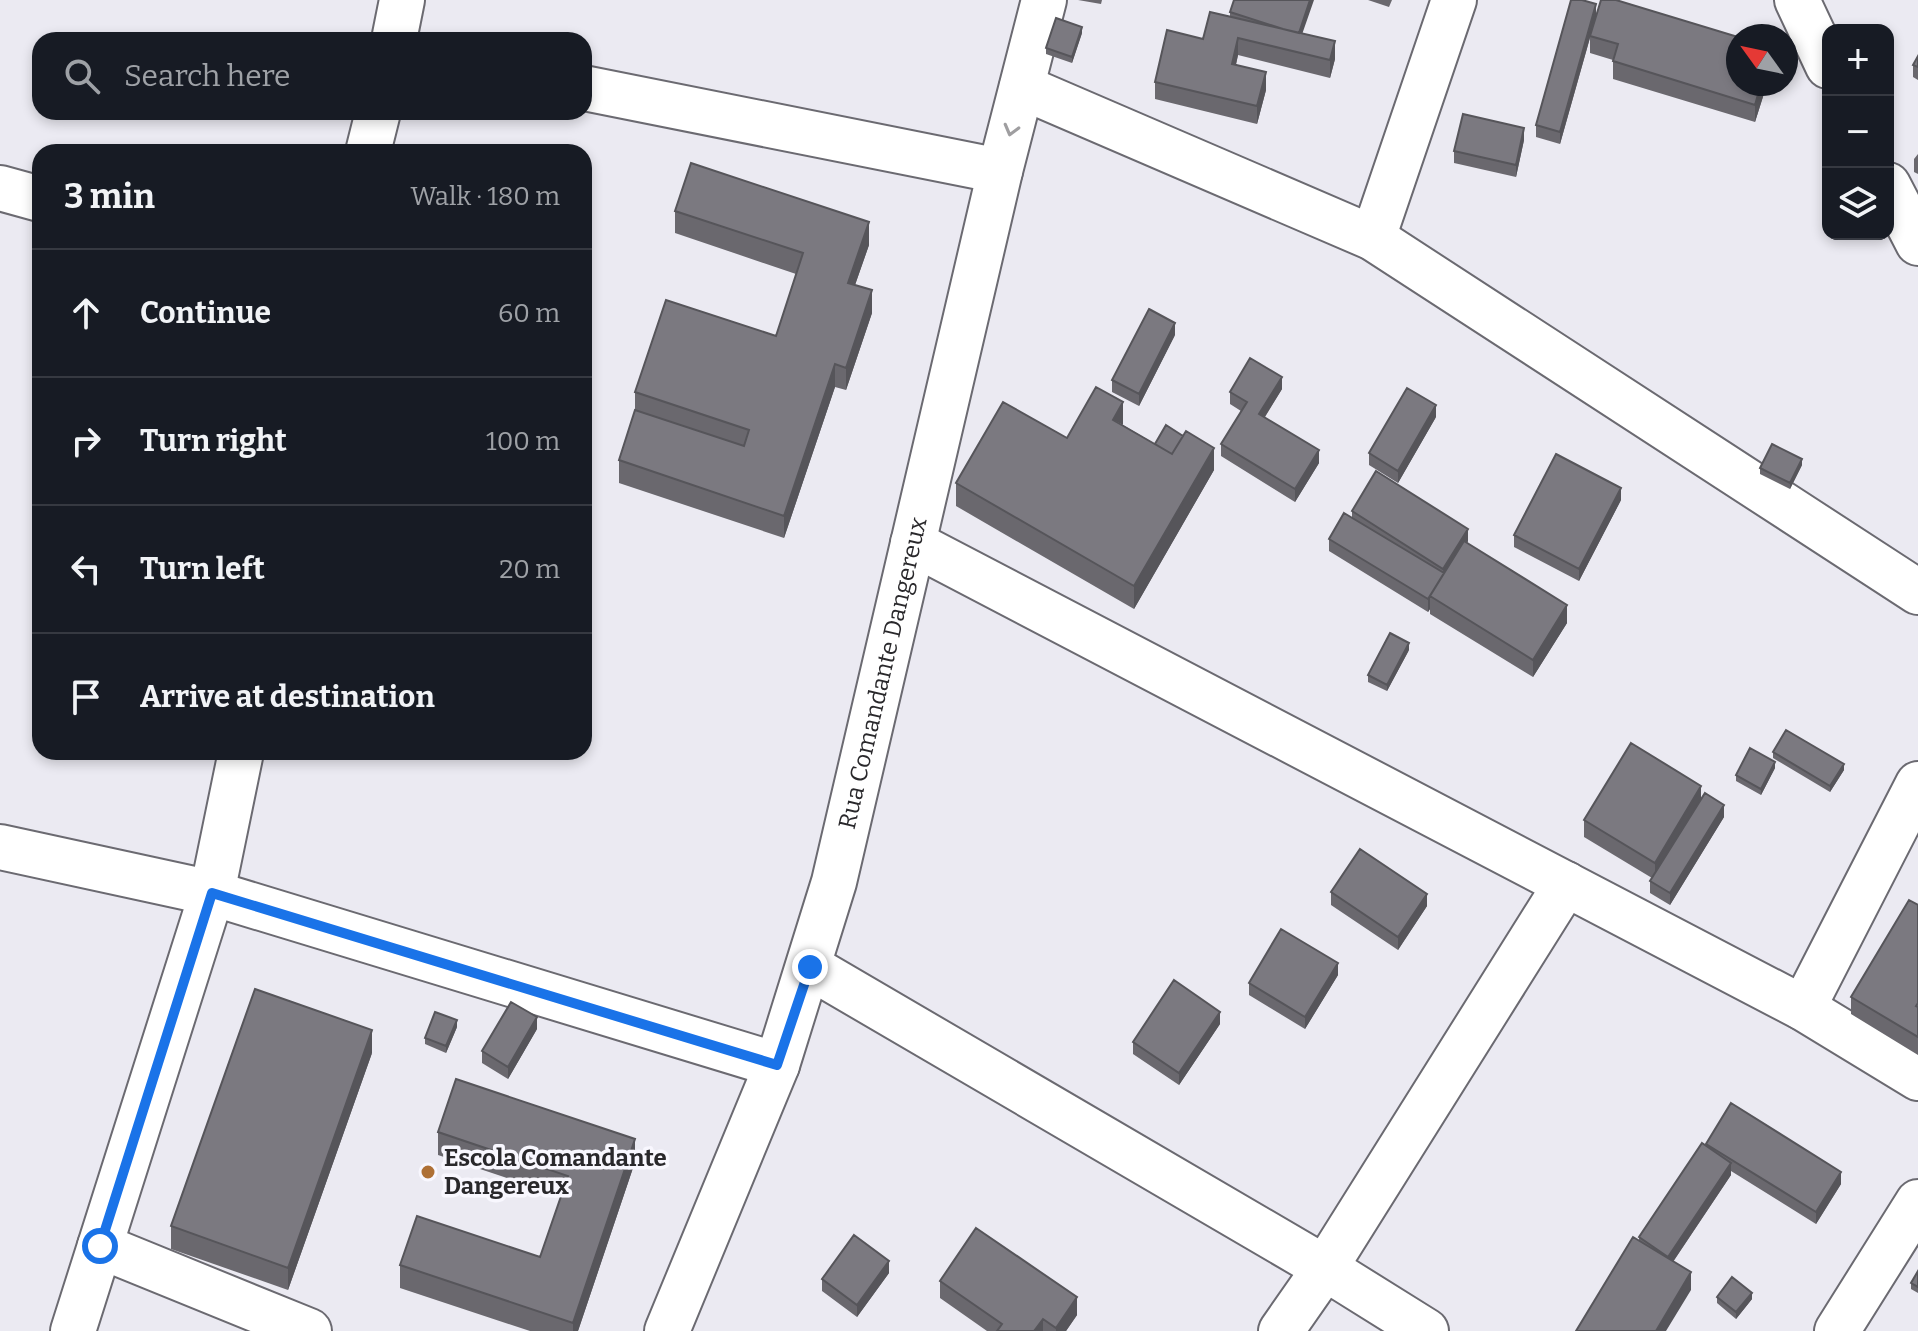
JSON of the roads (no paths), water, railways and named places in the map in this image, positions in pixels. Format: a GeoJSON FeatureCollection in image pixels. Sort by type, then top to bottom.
{"type":"FeatureCollection","features":[{"type":"Feature","properties":{"kind":"street"},"geometry":{"type":"LineString","coordinates":[[396,32],[402,0]]}},
{"type":"Feature","properties":{"kind":"street","name":"Rua Comandante Dangereux"},"geometry":{"type":"LineString","coordinates":[[667,1331],[777,1065],[810,967],[834,882],[1000,171],[1044,0]]}},
{"type":"Feature","properties":{"kind":"street"},"geometry":{"type":"LineString","coordinates":[[1373,238],[1454,0]]}},
{"type":"Feature","properties":{"kind":"street"},"geometry":{"type":"LineString","coordinates":[[1797,0],[1822,53]]}},
{"type":"Feature","properties":{"kind":"street"},"geometry":{"type":"LineString","coordinates":[[1022,87],[1373,238],[1918,592]]}},
{"type":"Feature","properties":{"kind":"street"},"geometry":{"type":"LineString","coordinates":[[592,90],[1000,171]]}},
{"type":"Feature","properties":{"kind":"street"},"geometry":{"type":"LineString","coordinates":[[370,144],[376,120]]}},
{"type":"Feature","properties":{"kind":"street"},"geometry":{"type":"LineString","coordinates":[[0,188],[32,197]]}},
{"type":"Feature","properties":{"kind":"street"},"geometry":{"type":"LineString","coordinates":[[1894,197],[1918,243]]}},
{"type":"Feature","properties":{"kind":"street"},"geometry":{"type":"LineString","coordinates":[[913,543],[1803,1008],[1918,1078]]}},
{"type":"Feature","properties":{"kind":"street"},"geometry":{"type":"LineString","coordinates":[[73,1331],[212,893],[239,760]]}},
{"type":"Feature","properties":{"kind":"street"},"geometry":{"type":"LineString","coordinates":[[1803,1008],[1918,784]]}},
{"type":"Feature","properties":{"kind":"street"},"geometry":{"type":"LineString","coordinates":[[0,847],[212,893],[777,1065]]}},
{"type":"Feature","properties":{"kind":"street"},"geometry":{"type":"LineString","coordinates":[[1281,1331],[1325,1268],[1566,884]]}},
{"type":"Feature","properties":{"kind":"street"},"geometry":{"type":"LineString","coordinates":[[810,967],[1325,1268],[1426,1331]]}},
{"type":"Feature","properties":{"kind":"street"},"geometry":{"type":"LineString","coordinates":[[1837,1331],[1918,1202]]}},
{"type":"Feature","properties":{"kind":"street"},"geometry":{"type":"LineString","coordinates":[[100,1246],[309,1331]]}},
{"type":"Feature","properties":{"kind":"place","name":"Escola Comandante Dangereux"},"geometry":{"type":"Point","coordinates":[428,1172]}}]}
